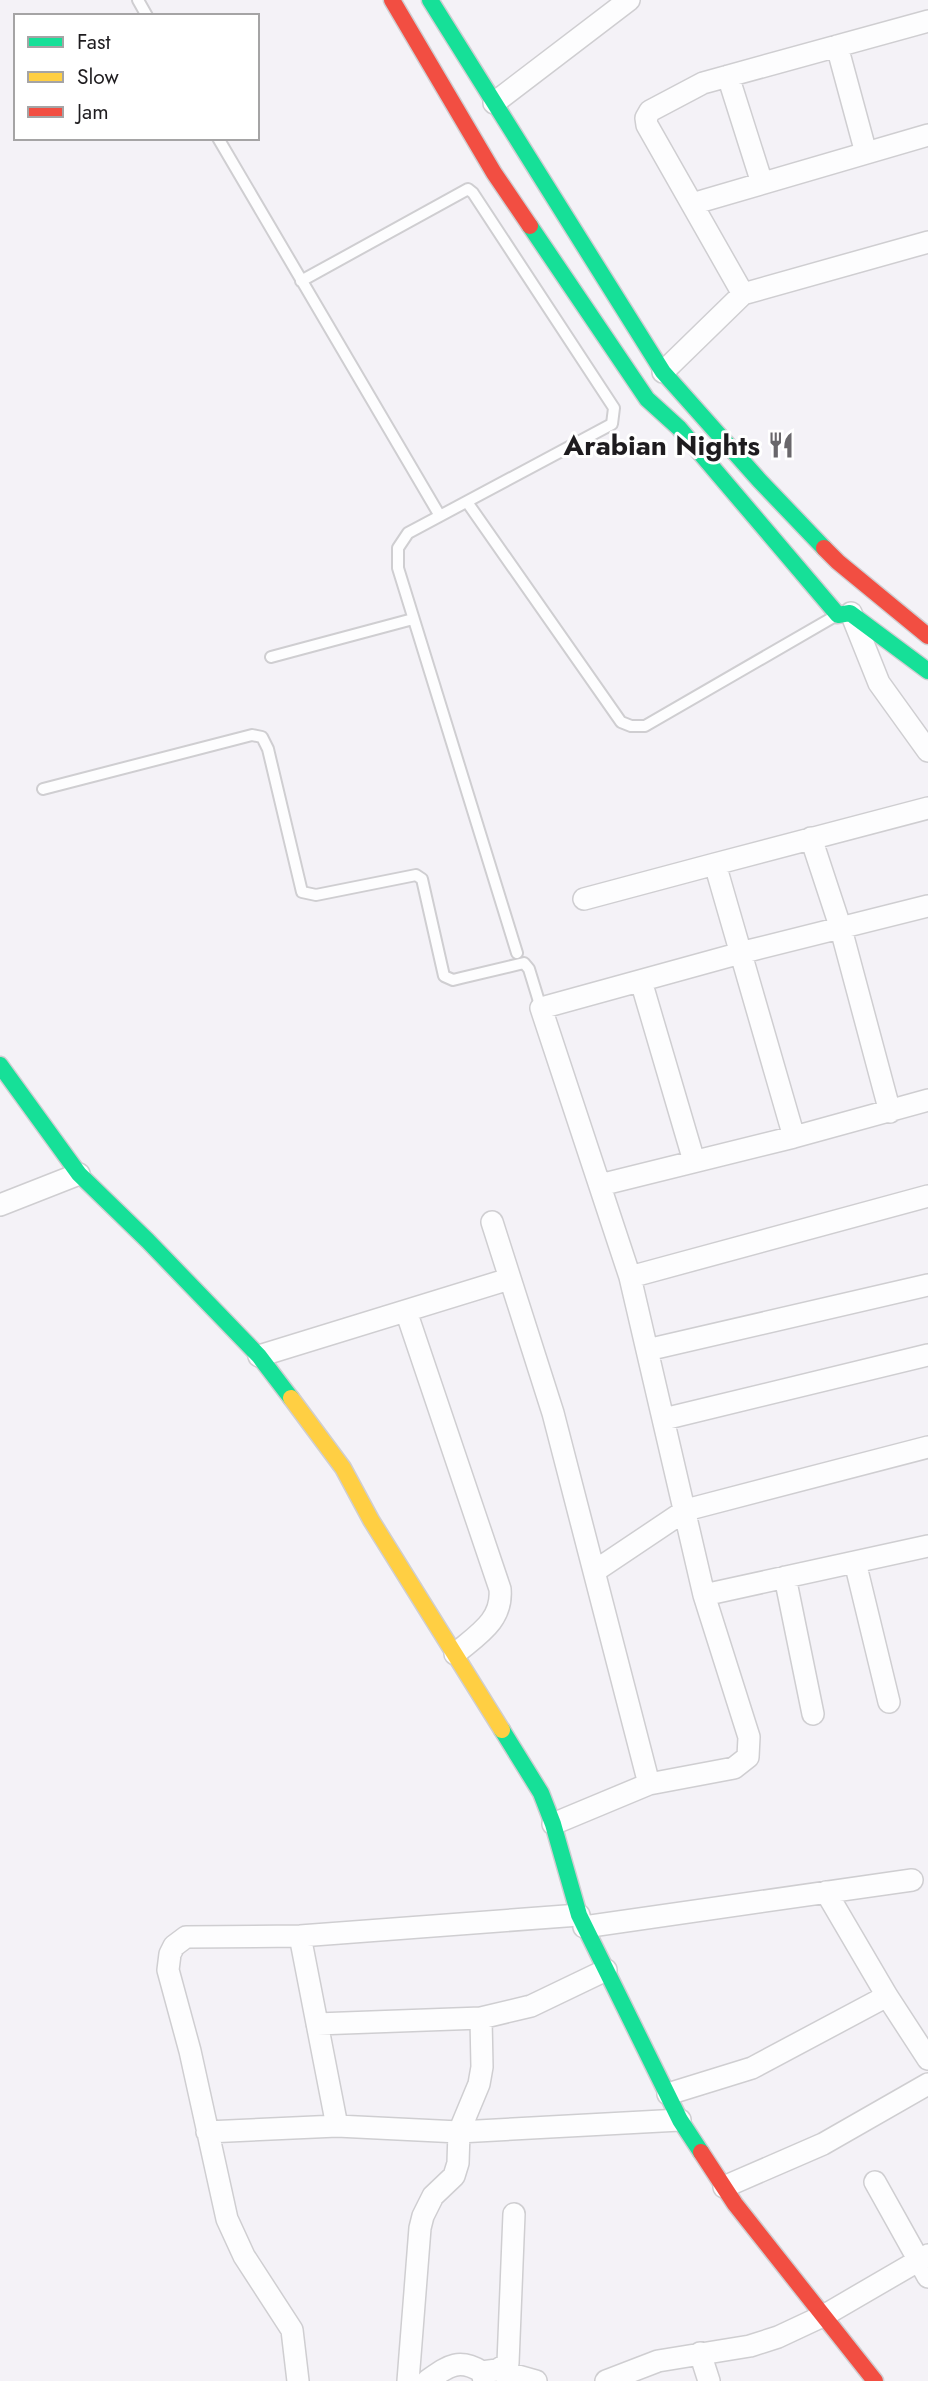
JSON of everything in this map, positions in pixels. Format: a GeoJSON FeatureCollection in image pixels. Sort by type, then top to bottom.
{"type":"FeatureCollection","features":[{"type":"Feature","properties":{"kind":"street"},"geometry":{"type":"LineString","coordinates":[[392,0],[494,173],[647,399],[679,428],[844,614],[928,671]]}},
{"type":"Feature","properties":{"kind":"street"},"geometry":{"type":"LineString","coordinates":[[430,0],[663,372],[759,480],[838,562],[928,636]]}},
{"type":"Feature","properties":{"kind":"street"},"geometry":{"type":"LineString","coordinates":[[494,103],[629,0]]}},
{"type":"Feature","properties":{"kind":"street"},"geometry":{"type":"LineString","coordinates":[[743,294],[647,125],[646,118],[650,111],[703,83],[928,21]]}},
{"type":"Feature","properties":{"kind":"street"},"geometry":{"type":"LineString","coordinates":[[838,46],[866,153]]}},
{"type":"Feature","properties":{"kind":"street"},"geometry":{"type":"LineString","coordinates":[[728,76],[762,183]]}},
{"type":"Feature","properties":{"kind":"street"},"geometry":{"type":"LineString","coordinates":[[692,204],[928,135]]}},
{"type":"Feature","properties":{"kind":"street"},"geometry":{"type":"LineString","coordinates":[[663,372],[743,294],[928,242]]}},
{"type":"Feature","properties":{"kind":"street"},"geometry":{"type":"LineString","coordinates":[[844,614],[879,683],[928,751]]}},
{"type":"Feature","properties":{"kind":"street"},"geometry":{"type":"LineString","coordinates":[[584,900],[928,808]]}},
{"type":"Feature","properties":{"kind":"street"},"geometry":{"type":"LineString","coordinates":[[811,838],[841,929],[890,1112]]}},
{"type":"Feature","properties":{"kind":"street"},"geometry":{"type":"LineString","coordinates":[[715,864],[794,1138]]}},
{"type":"Feature","properties":{"kind":"street"},"geometry":{"type":"LineString","coordinates":[[553,1824],[649,1784],[734,1768],[748,1757],[748,1737],[704,1595],[630,1277],[541,1008],[741,953],[928,906]]}},
{"type":"Feature","properties":{"kind":"street"},"geometry":{"type":"LineString","coordinates":[[641,981],[694,1161]]}},
{"type":"Feature","properties":{"kind":"street"},"geometry":{"type":"LineString","coordinates":[[0,1065],[79,1174],[259,1356],[343,1468],[371,1520],[541,1793],[582,1921],[680,2120],[724,2187],[875,2381]]}},
{"type":"Feature","properties":{"kind":"street"},"geometry":{"type":"LineString","coordinates":[[600,1185],[794,1138],[928,1100]]}},
{"type":"Feature","properties":{"kind":"street"},"geometry":{"type":"LineString","coordinates":[[0,1205],[79,1174]]}},
{"type":"Feature","properties":{"kind":"street"},"geometry":{"type":"LineString","coordinates":[[630,1277],[928,1196]]}},
{"type":"Feature","properties":{"kind":"street"},"geometry":{"type":"LineString","coordinates":[[492,1222],[553,1413],[649,1784]]}},
{"type":"Feature","properties":{"kind":"street"},"geometry":{"type":"LineString","coordinates":[[259,1356],[509,1279]]}},
{"type":"Feature","properties":{"kind":"street"},"geometry":{"type":"LineString","coordinates":[[647,1350],[928,1285]]}},
{"type":"Feature","properties":{"kind":"street"},"geometry":{"type":"LineString","coordinates":[[407,1311],[500,1590],[501,1604],[496,1617],[455,1654]]}},
{"type":"Feature","properties":{"kind":"street"},"geometry":{"type":"LineString","coordinates":[[664,1419],[928,1355]]}},
{"type":"Feature","properties":{"kind":"street"},"geometry":{"type":"LineString","coordinates":[[595,1571],[686,1510],[928,1448]]}},
{"type":"Feature","properties":{"kind":"street"},"geometry":{"type":"LineString","coordinates":[[704,1595],[928,1546]]}},
{"type":"Feature","properties":{"kind":"street"},"geometry":{"type":"LineString","coordinates":[[855,1562],[889,1702]]}},
{"type":"Feature","properties":{"kind":"street"},"geometry":{"type":"LineString","coordinates":[[785,1577],[813,1714]]}},
{"type":"Feature","properties":{"kind":"street"},"geometry":{"type":"LineString","coordinates":[[302,2380],[292,2330],[244,2256],[227,2220],[190,2051],[168,1970],[174,1946],[186,1937],[300,1936],[582,1921],[912,1880]]}},
{"type":"Feature","properties":{"kind":"street"},"geometry":{"type":"LineString","coordinates":[[826,1892],[887,1996],[928,2059]]}},
{"type":"Feature","properties":{"kind":"street"},"geometry":{"type":"LineString","coordinates":[[300,1936],[337,2126]]}},
{"type":"Feature","properties":{"kind":"street"},"geometry":{"type":"LineString","coordinates":[[317,2024],[481,2018],[531,2006],[606,1970]]}},
{"type":"Feature","properties":{"kind":"street"},"geometry":{"type":"LineString","coordinates":[[668,2094],[752,2068],[887,1996]]}},
{"type":"Feature","properties":{"kind":"street"},"geometry":{"type":"LineString","coordinates":[[408,2381],[420,2228],[433,2196],[454,2176],[458,2163],[459,2132],[482,2067],[481,2018]]}},
{"type":"Feature","properties":{"kind":"street"},"geometry":{"type":"LineString","coordinates":[[724,2187],[823,2144],[928,2084]]}},
{"type":"Feature","properties":{"kind":"street"},"geometry":{"type":"LineString","coordinates":[[206,2132],[337,2126],[459,2132],[680,2120]]}},
{"type":"Feature","properties":{"kind":"street"},"geometry":{"type":"LineString","coordinates":[[607,2381],[658,2361],[750,2346],[778,2337],[925,2264],[875,2182]]}},
{"type":"Feature","properties":{"kind":"street"},"geometry":{"type":"LineString","coordinates":[[487,2374],[508,2363],[514,2214]]}},
{"type":"Feature","properties":{"kind":"street"},"geometry":{"type":"LineString","coordinates":[[700,2353],[709,2381]]}},
{"type":"Feature","properties":{"kind":"street"},"geometry":{"type":"LineString","coordinates":[[427,2381],[446,2367],[463,2364],[472,2365],[487,2374],[536,2381]]}},
{"type":"Feature","properties":{"kind":"lane"},"geometry":{"type":"LineString","coordinates":[[219,140],[440,516]]}},
{"type":"Feature","properties":{"kind":"lane"},"geometry":{"type":"LineString","coordinates":[[301,281],[468,190],[473,193],[614,408],[612,424],[408,533],[398,548],[398,568],[517,953]]}},
{"type":"Feature","properties":{"kind":"lane"},"geometry":{"type":"LineString","coordinates":[[467,502],[621,722],[631,726],[645,726],[844,614]]}},
{"type":"Feature","properties":{"kind":"lane"},"geometry":{"type":"LineString","coordinates":[[271,657],[413,619]]}},
{"type":"Feature","properties":{"kind":"lane"},"geometry":{"type":"LineString","coordinates":[[43,789],[252,735],[262,737],[268,749],[302,892],[316,895],[416,875],[422,879],[444,976],[453,980],[524,963],[529,969],[541,1008]]}},
{"type":"Feature","properties":{"kind":"traffic: fast"},"geometry":{"type":"LineString","coordinates":[[430,0],[663,372],[824,548]]}},
{"type":"Feature","properties":{"kind":"traffic: fast"},"geometry":{"type":"LineString","coordinates":[[530,226],[647,399],[679,428],[838,615],[850,613],[928,671]]}},
{"type":"Feature","properties":{"kind":"traffic: fast"},"geometry":{"type":"LineString","coordinates":[[0,1065],[79,1174],[259,1356],[291,1398]]}},
{"type":"Feature","properties":{"kind":"traffic: fast"},"geometry":{"type":"LineString","coordinates":[[502,1730],[541,1793],[553,1824],[579,1915],[680,2120],[701,2152]]}},
{"type":"Feature","properties":{"kind":"traffic: slow"},"geometry":{"type":"LineString","coordinates":[[291,1398],[343,1468],[371,1520],[502,1730]]}},
{"type":"Feature","properties":{"kind":"traffic: jam"},"geometry":{"type":"LineString","coordinates":[[392,0],[494,173],[530,226]]}},
{"type":"Feature","properties":{"kind":"traffic: jam"},"geometry":{"type":"LineString","coordinates":[[824,548],[928,636]]}},
{"type":"Feature","properties":{"kind":"traffic: jam"},"geometry":{"type":"LineString","coordinates":[[701,2152],[735,2204],[875,2381]]}},
{"type":"Feature","properties":{"kind":"place","name":"Arabian Nights"},"geometry":{"type":"Point","coordinates":[781,445]}}]}
